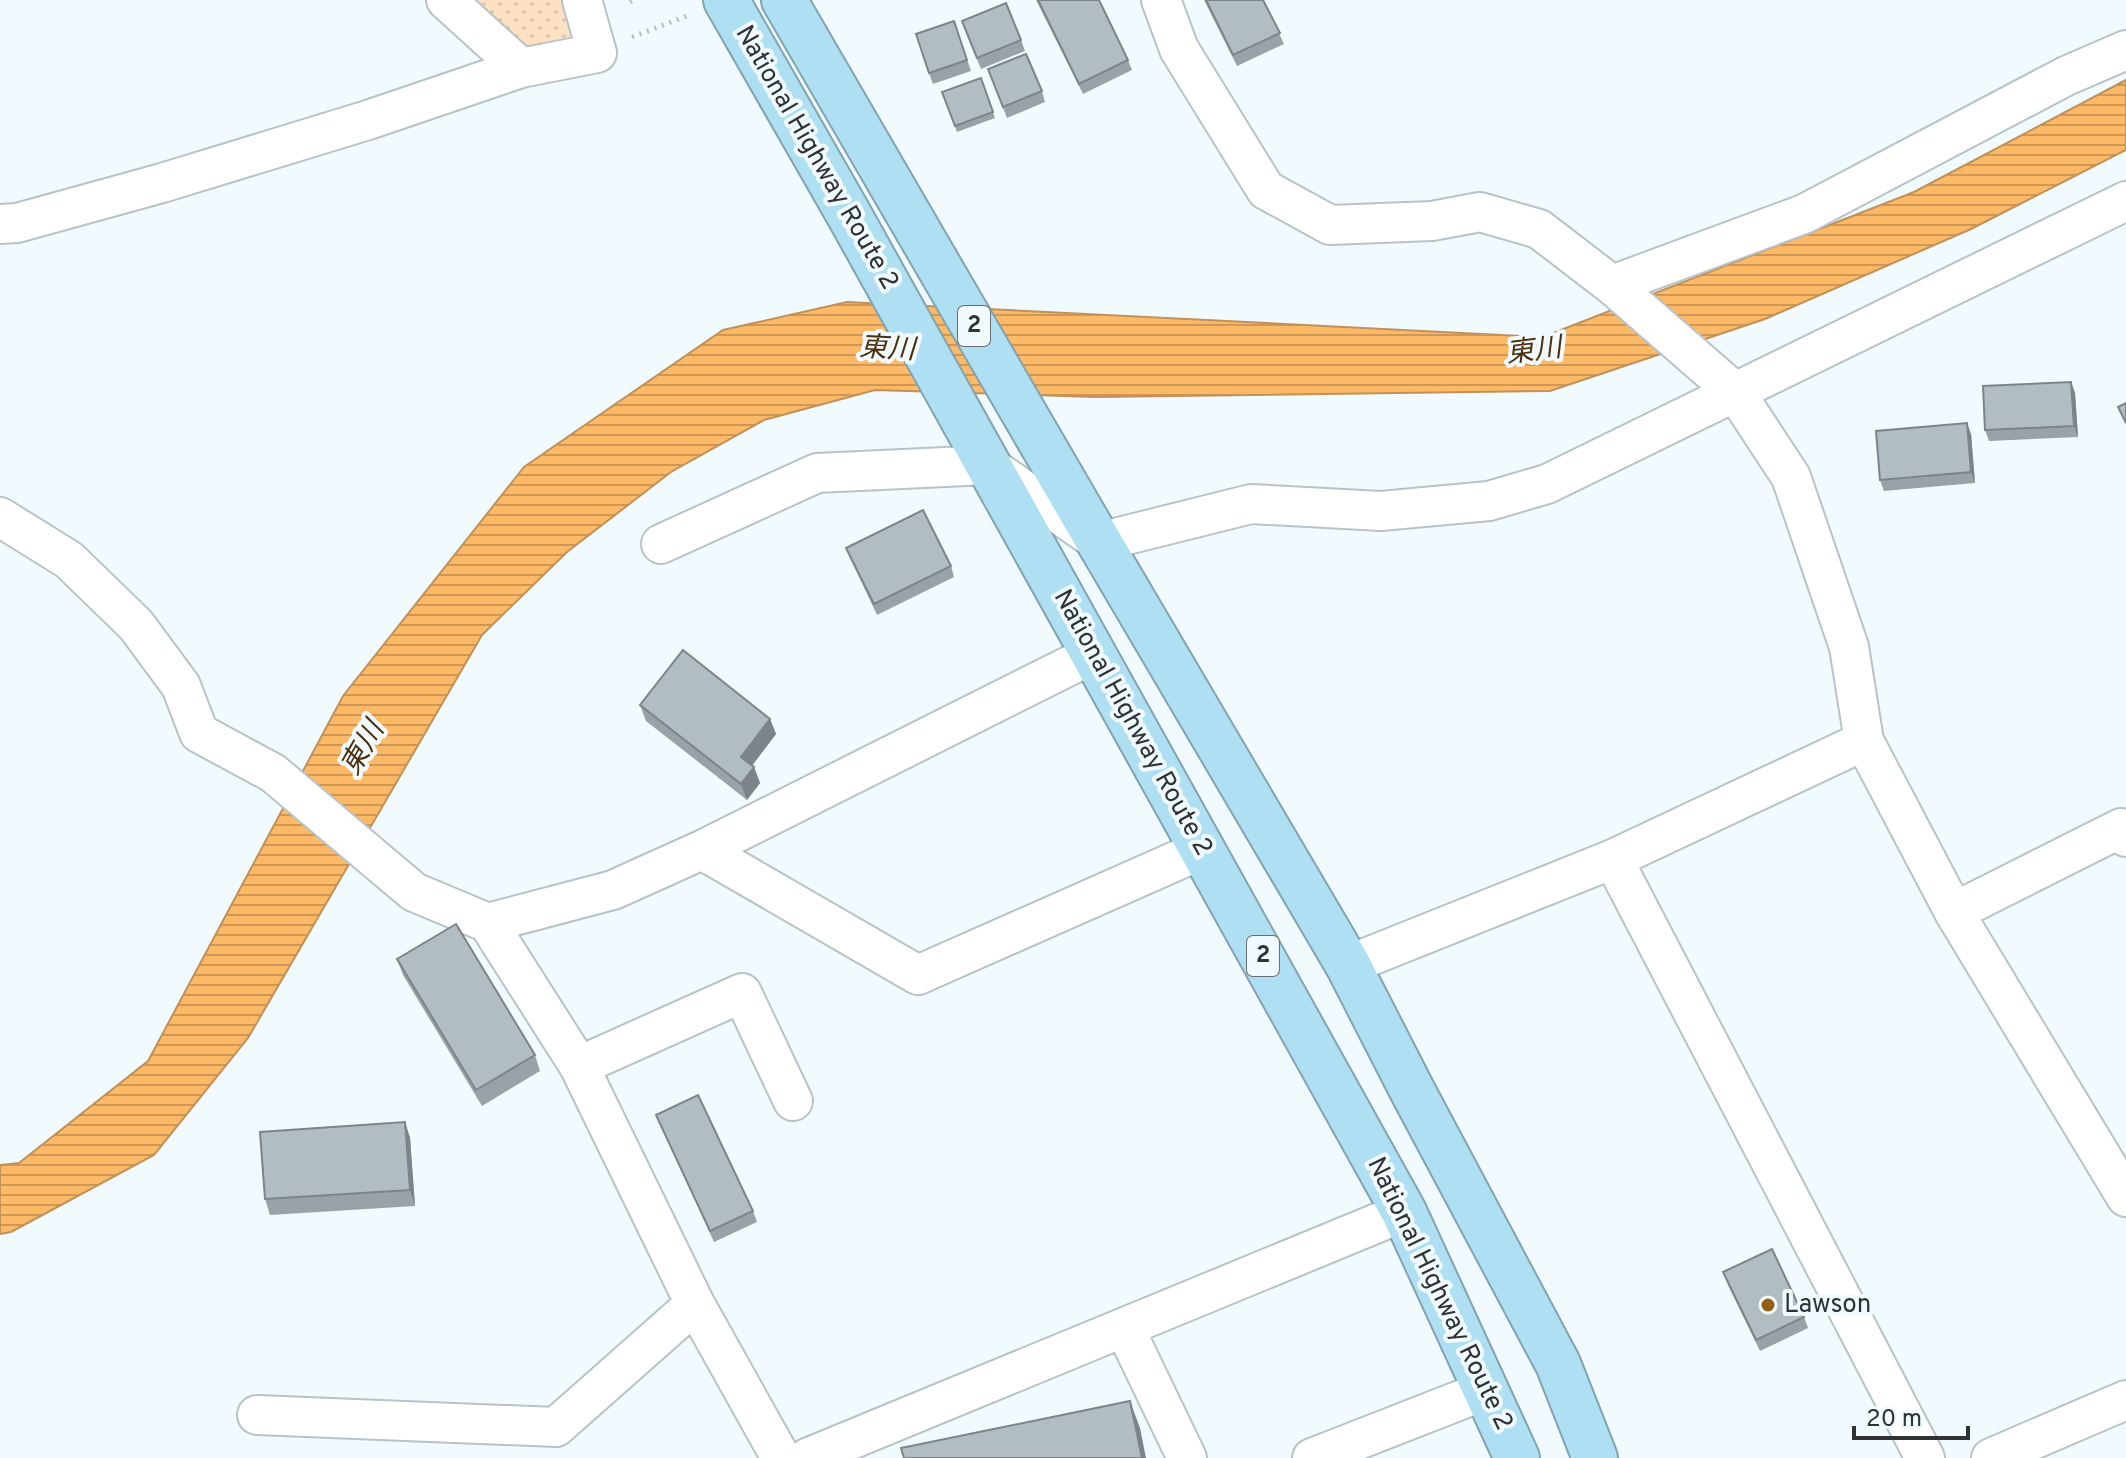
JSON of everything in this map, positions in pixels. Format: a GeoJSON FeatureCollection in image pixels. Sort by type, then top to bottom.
{"type":"FeatureCollection","features":[{"type":"Feature","properties":{"kind":"highway","name":"National Highway Route 2"},"geometry":{"type":"LineString","coordinates":[[788,1],[1099,542]]}},
{"type":"Feature","properties":{"kind":"highway","name":"National Highway Route 2"},"geometry":{"type":"LineString","coordinates":[[706,8],[848,213],[1404,1212],[1517,1458]]}},
{"type":"Feature","properties":{"kind":"highway","name":"2"},"geometry":{"type":"LineString","coordinates":[[1099,542],[1348,965],[1558,1364],[1595,1458]]}},
{"type":"Feature","properties":{"kind":"street"},"geometry":{"type":"LineString","coordinates":[[446,0],[521,68]]}},
{"type":"Feature","properties":{"kind":"street"},"geometry":{"type":"LineString","coordinates":[[0,224],[17,223],[162,183],[368,120],[521,68],[597,53],[582,0]]}},
{"type":"Feature","properties":{"kind":"street"},"geometry":{"type":"LineString","coordinates":[[1161,0],[1179,49],[1266,190],[1330,225],[1432,221],[1480,212],[1539,229],[1612,285],[1736,393],[1791,477],[1849,647],[1864,741],[1954,912],[2126,1197]]}},
{"type":"Feature","properties":{"kind":"street"},"geometry":{"type":"LineString","coordinates":[[1612,285],[1804,214],[2066,76],[2126,50]]}},
{"type":"Feature","properties":{"kind":"street"},"geometry":{"type":"LineString","coordinates":[[661,544],[817,473],[988,465],[1099,542],[1251,504],[1381,511],[1489,501],[1547,484],[2126,201]]}},
{"type":"Feature","properties":{"kind":"street"},"geometry":{"type":"LineString","coordinates":[[0,517],[69,560],[136,625],[181,686],[199,733],[273,773],[414,892],[488,923],[579,1066],[695,1304],[781,1458]]}},
{"type":"Feature","properties":{"kind":"street"},"geometry":{"type":"LineString","coordinates":[[488,923],[613,890],[702,850],[1093,654]]}},
{"type":"Feature","properties":{"kind":"street"},"geometry":{"type":"LineString","coordinates":[[1348,965],[1613,859],[1864,741]]}},
{"type":"Feature","properties":{"kind":"street"},"geometry":{"type":"LineString","coordinates":[[1954,912],[2121,828],[2126,837]]}},
{"type":"Feature","properties":{"kind":"street"},"geometry":{"type":"LineString","coordinates":[[702,850],[918,975],[1203,849]]}},
{"type":"Feature","properties":{"kind":"street"},"geometry":{"type":"LineString","coordinates":[[1613,859],[1925,1458]]}},
{"type":"Feature","properties":{"kind":"street"},"geometry":{"type":"LineString","coordinates":[[579,1066],[742,993],[793,1101]]}},
{"type":"Feature","properties":{"kind":"street"},"geometry":{"type":"LineString","coordinates":[[807,1458],[1404,1212]]}},
{"type":"Feature","properties":{"kind":"street"},"geometry":{"type":"LineString","coordinates":[[257,1415],[556,1427],[695,1304]]}},
{"type":"Feature","properties":{"kind":"street"},"geometry":{"type":"LineString","coordinates":[[1125,1329],[1187,1458]]}},
{"type":"Feature","properties":{"kind":"street"},"geometry":{"type":"LineString","coordinates":[[1312,1458],[1486,1390]]}},
{"type":"Feature","properties":{"kind":"street"},"geometry":{"type":"LineString","coordinates":[[1991,1458],[2126,1400]]}},
{"type":"Feature","properties":{"kind":"path"},"geometry":{"type":"LineString","coordinates":[[621,41],[706,8]]}},
{"type":"Feature","properties":{"kind":"shaded area"},"geometry":{"type":"Polygon","coordinates":[[[456,0],[573,0],[587,43],[526,58],[456,0]]]}},
{"type":"Feature","properties":{"kind":"water","name":"東川"},"geometry":{"type":"Polygon","coordinates":[[[2126,80],[2126,150],[1971,229],[1765,319],[1550,391],[1096,397],[875,390],[764,420],[671,472],[567,552],[482,635],[248,1038],[154,1155],[11,1232],[0,1234],[0,1165],[19,1163],[148,1061],[343,696],[524,467],[723,330],[847,302],[1543,337],[1914,192],[2126,80]]]}},
{"type":"Feature","properties":{"kind":"building"},"geometry":{"type":"Polygon","coordinates":[[[1038,0],[1099,0],[1128,60],[1079,84],[1038,0]]]}},
{"type":"Feature","properties":{"kind":"building"},"geometry":{"type":"Polygon","coordinates":[[[1206,0],[1263,0],[1280,33],[1233,55],[1206,0]]]}},
{"type":"Feature","properties":{"kind":"building"},"geometry":{"type":"Polygon","coordinates":[[[1006,3],[1021,40],[977,58],[962,21],[1006,3]]]}},
{"type":"Feature","properties":{"kind":"building"},"geometry":{"type":"Polygon","coordinates":[[[954,21],[967,60],[929,73],[916,34],[954,21]]]}},
{"type":"Feature","properties":{"kind":"building"},"geometry":{"type":"Polygon","coordinates":[[[1026,54],[1042,91],[1003,107],[988,69],[1026,54]]]}},
{"type":"Feature","properties":{"kind":"building"},"geometry":{"type":"Polygon","coordinates":[[[981,78],[993,112],[955,126],[942,92],[981,78]]]}},
{"type":"Feature","properties":{"kind":"building"},"geometry":{"type":"Polygon","coordinates":[[[2071,382],[2074,426],[1985,430],[1983,386],[2071,382]]]}},
{"type":"Feature","properties":{"kind":"building"},"geometry":{"type":"Polygon","coordinates":[[[2126,403],[2126,423],[2118,407],[2126,403]]]}},
{"type":"Feature","properties":{"kind":"building"},"geometry":{"type":"Polygon","coordinates":[[[1967,423],[1971,472],[1880,480],[1876,431],[1967,423]]]}},
{"type":"Feature","properties":{"kind":"building"},"geometry":{"type":"Polygon","coordinates":[[[923,510],[951,566],[874,604],[846,548],[923,510]]]}},
{"type":"Feature","properties":{"kind":"building"},"geometry":{"type":"Polygon","coordinates":[[[683,650],[770,719],[741,757],[754,767],[741,784],[640,705],[683,650]]]}},
{"type":"Feature","properties":{"kind":"building"},"geometry":{"type":"Polygon","coordinates":[[[456,924],[535,1055],[476,1090],[397,959],[456,924]]]}},
{"type":"Feature","properties":{"kind":"building"},"geometry":{"type":"Polygon","coordinates":[[[698,1095],[753,1211],[710,1231],[656,1115],[698,1095]]]}},
{"type":"Feature","properties":{"kind":"building"},"geometry":{"type":"Polygon","coordinates":[[[405,1122],[410,1190],[265,1199],[260,1132],[405,1122]]]}},
{"type":"Feature","properties":{"kind":"building","name":"Lawson"},"geometry":{"type":"Polygon","coordinates":[[[1772,1249],[1804,1317],[1756,1340],[1723,1272],[1772,1249]]]}},
{"type":"Feature","properties":{"kind":"building"},"geometry":{"type":"Polygon","coordinates":[[[1130,1401],[1142,1458],[904,1458],[901,1448],[1130,1401]]]}},
{"type":"Feature","properties":{"kind":"place","name":"Lawson"},"geometry":{"type":"Point","coordinates":[1768,1305]}}]}
